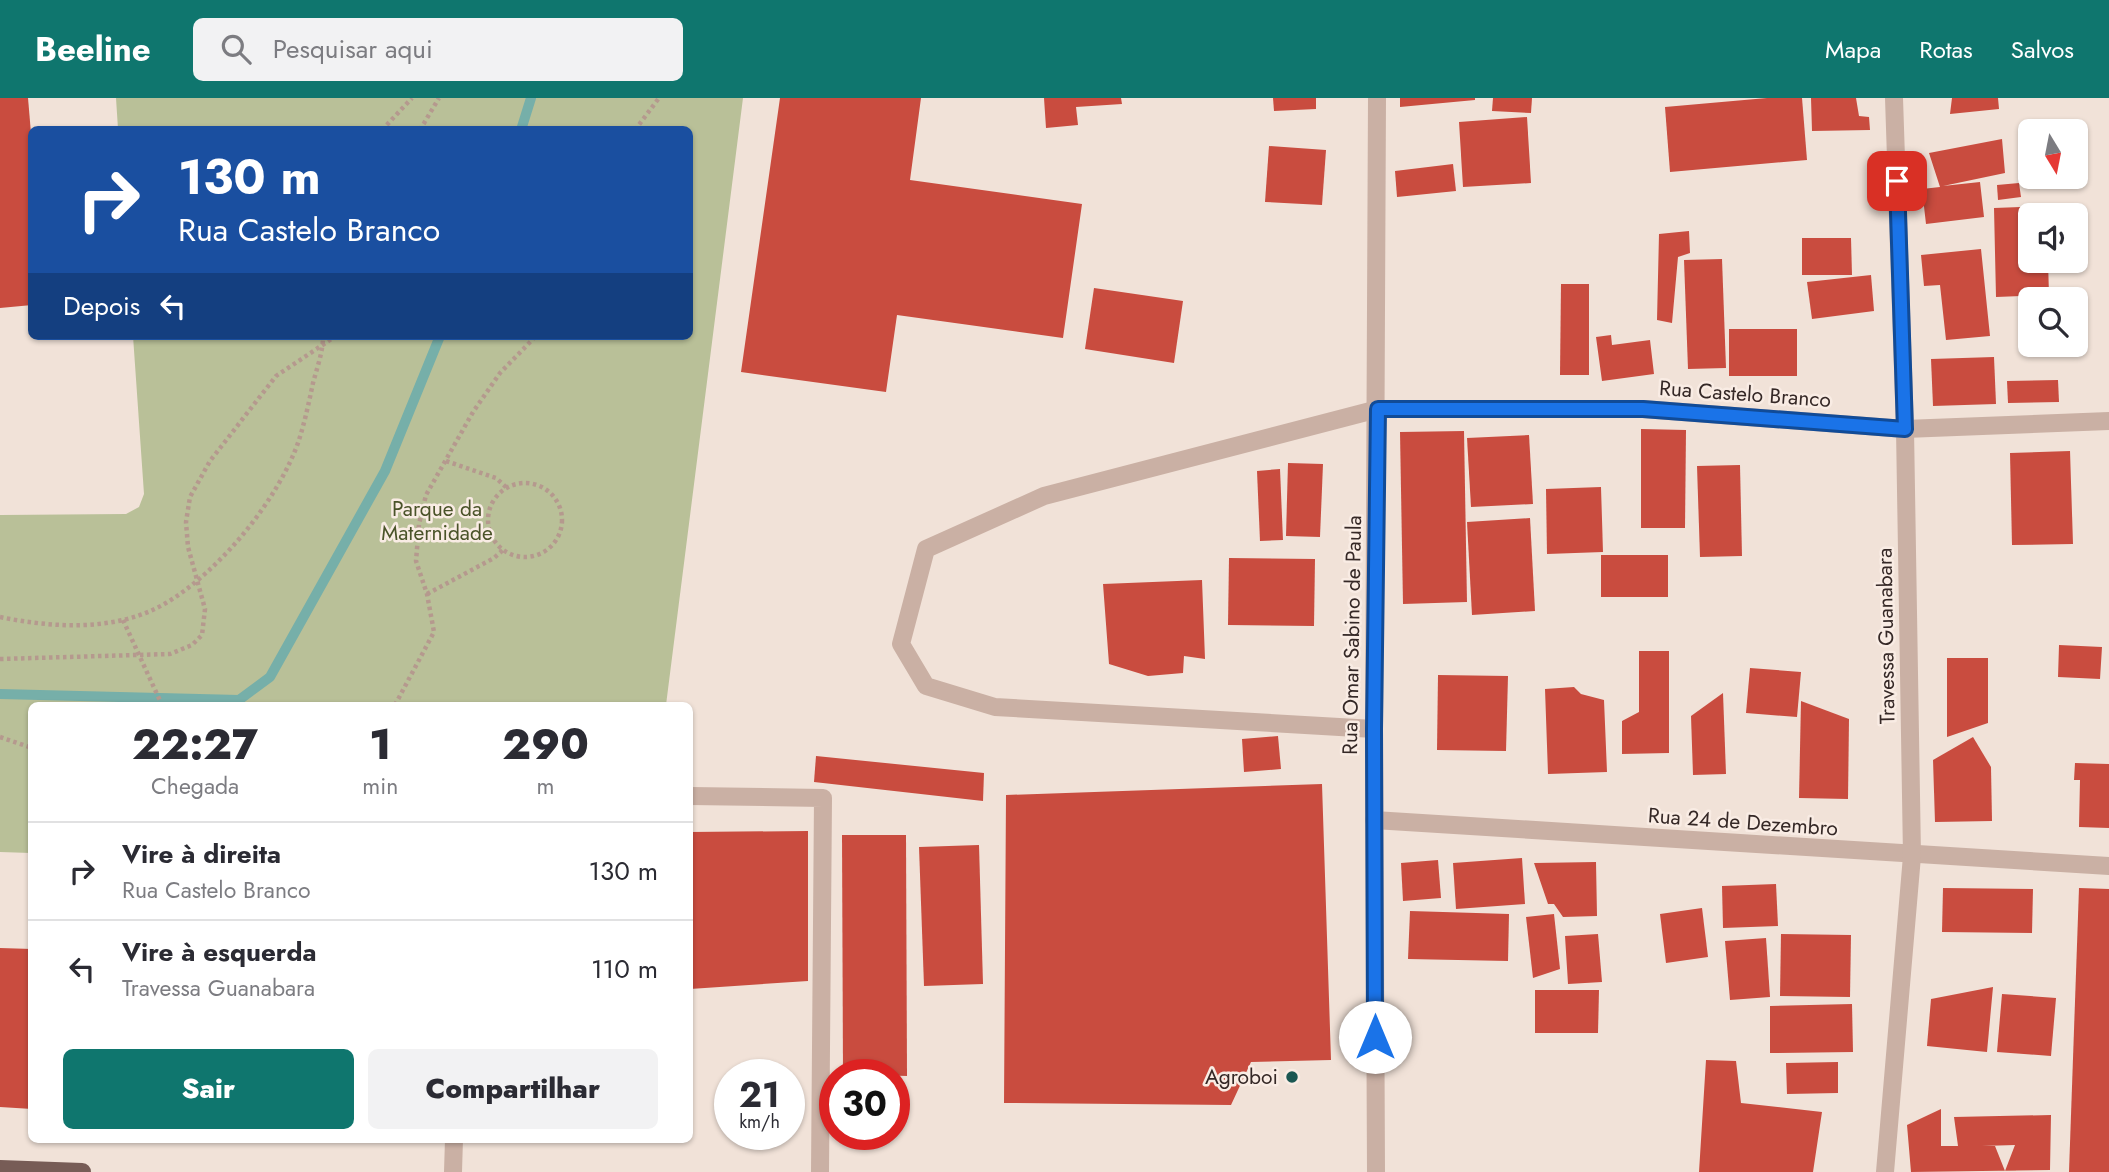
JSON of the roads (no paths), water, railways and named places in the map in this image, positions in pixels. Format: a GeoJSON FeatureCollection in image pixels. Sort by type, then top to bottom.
{"type":"FeatureCollection","features":[{"type":"Feature","properties":{"kind":"main road"},"geometry":{"type":"LineString","coordinates":[[0,1169],[82,1172]]}},
{"type":"Feature","properties":{"kind":"street","name":"Rua Omar Sabino de Paula"},"geometry":{"type":"LineString","coordinates":[[1376,1172],[1374,729],[1378,409],[1377,98]]}},
{"type":"Feature","properties":{"kind":"street","name":"Travessa Guanabara"},"geometry":{"type":"LineString","coordinates":[[1885,1172],[1912,856],[1905,429],[1894,98]]}},
{"type":"Feature","properties":{"kind":"street","name":"Rua Castelo Branco"},"geometry":{"type":"LineString","coordinates":[[1374,729],[995,707],[926,685],[901,644],[926,549],[1044,496],[1378,409],[1643,409],[1905,429],[2109,421]]}},
{"type":"Feature","properties":{"kind":"street"},"geometry":{"type":"LineString","coordinates":[[693,796],[824,797],[820,1172]]}},
{"type":"Feature","properties":{"kind":"street","name":"Rua 24 de Dezembro"},"geometry":{"type":"LineString","coordinates":[[1374,821],[2109,866]]}},
{"type":"Feature","properties":{"kind":"street"},"geometry":{"type":"LineString","coordinates":[[453,1143],[453,1172]]}},
{"type":"Feature","properties":{"kind":"waterway"},"geometry":{"type":"LineString","coordinates":[[522,126],[531,98]]}},
{"type":"Feature","properties":{"kind":"waterway"},"geometry":{"type":"LineString","coordinates":[[0,694],[239,700],[270,677],[385,471],[438,340]]}},
{"type":"Feature","properties":{"kind":"place","name":"Agroboi"},"geometry":{"type":"Point","coordinates":[1292,1077]}},
{"type":"Feature","properties":{"kind":"park label","name":"Parque da Maternidade"},"geometry":{"type":"Point","coordinates":[437,521]}}]}
